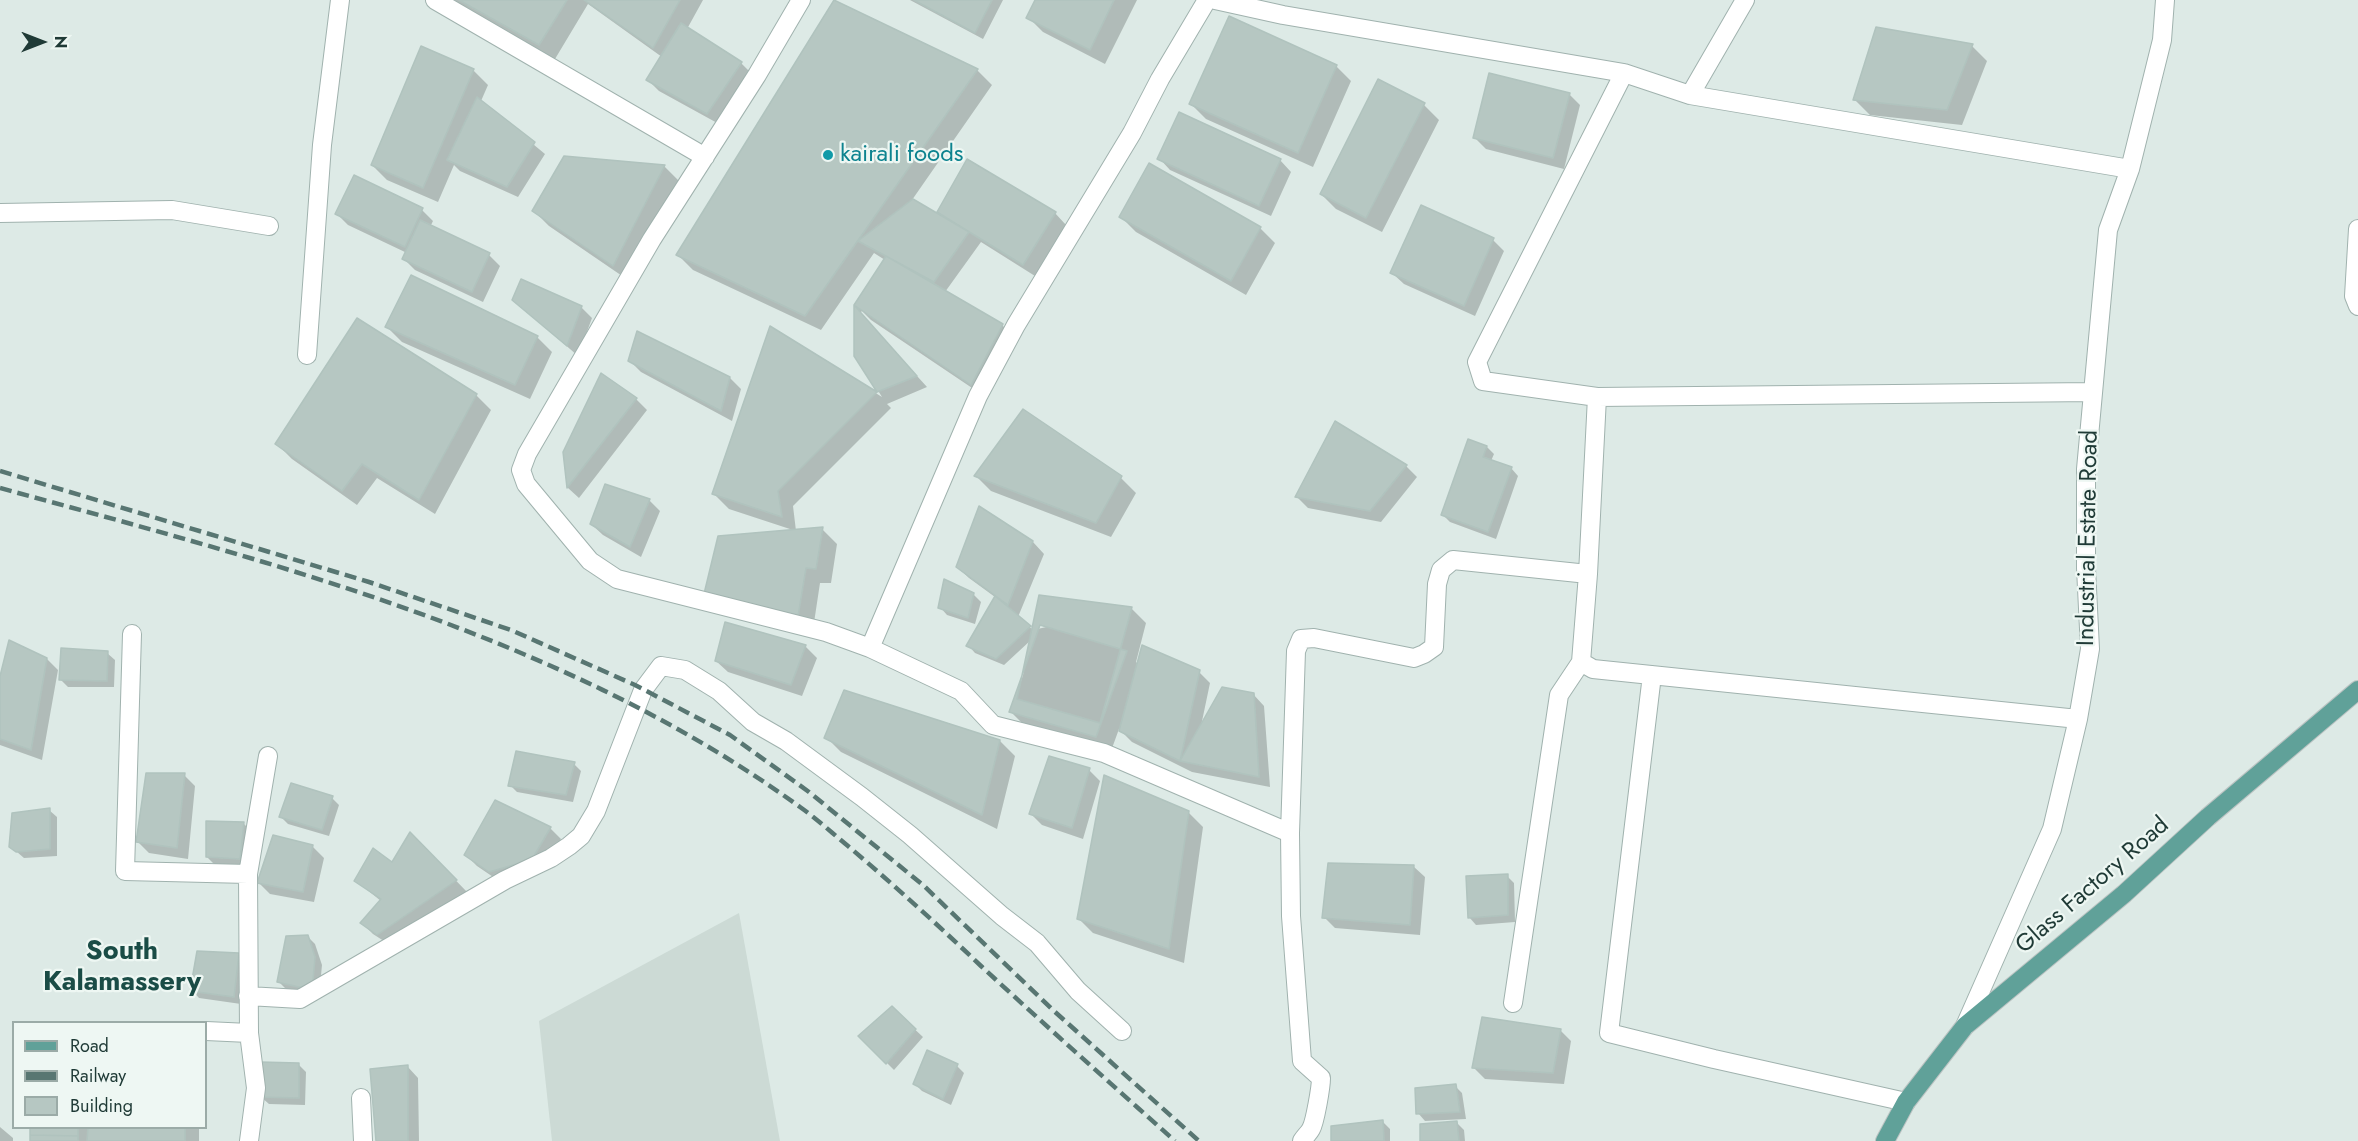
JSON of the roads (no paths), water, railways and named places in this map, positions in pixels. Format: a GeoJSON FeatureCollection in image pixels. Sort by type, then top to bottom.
{"type":"FeatureCollection","features":[{"type":"Feature","properties":{"kind":"main road","name":"Glass Factory Road"},"geometry":{"type":"LineString","coordinates":[[1885,1141],[1906,1102],[1965,1026],[2124,894],[2217,810],[2358,690]]}},
{"type":"Feature","properties":{"kind":"street"},"geometry":{"type":"LineString","coordinates":[[307,355],[322,145],[340,0]]}},
{"type":"Feature","properties":{"kind":"street"},"geometry":{"type":"LineString","coordinates":[[435,0],[705,157]]}},
{"type":"Feature","properties":{"kind":"street"},"geometry":{"type":"LineString","coordinates":[[801,0],[652,239],[527,454],[521,470],[526,484],[590,561],[617,579],[826,632],[870,648],[961,691],[993,724],[1104,753],[1290,833]]}},
{"type":"Feature","properties":{"kind":"street"},"geometry":{"type":"LineString","coordinates":[[870,648],[978,396],[1016,325],[1132,133],[1160,79],[1207,0]]}},
{"type":"Feature","properties":{"kind":"street"},"geometry":{"type":"LineString","coordinates":[[1215,0],[1288,8],[1624,73],[1690,95],[2130,169]]}},
{"type":"Feature","properties":{"kind":"street"},"geometry":{"type":"LineString","coordinates":[[1690,95],[1745,0]]}},
{"type":"Feature","properties":{"kind":"street","name":"Industrial Estate Road"},"geometry":{"type":"LineString","coordinates":[[1965,1026],[2052,829],[2078,719],[2090,649],[2086,568],[2086,469],[2108,230],[2130,169],[2162,40],[2165,0]]}},
{"type":"Feature","properties":{"kind":"street"},"geometry":{"type":"LineString","coordinates":[[1624,73],[1477,362],[1483,381],[1597,397],[2093,392]]}},
{"type":"Feature","properties":{"kind":"street"},"geometry":{"type":"LineString","coordinates":[[0,213],[172,210],[269,226]]}},
{"type":"Feature","properties":{"kind":"street"},"geometry":{"type":"LineString","coordinates":[[2358,229],[2354,296],[2358,306]]}},
{"type":"Feature","properties":{"kind":"street"},"geometry":{"type":"LineString","coordinates":[[1513,1003],[1559,695],[1581,662],[1597,397]]}},
{"type":"Feature","properties":{"kind":"street"},"geometry":{"type":"LineString","coordinates":[[1302,1141],[1313,1127],[1316,1103],[1321,1091],[1321,1078],[1302,1061],[1291,916],[1290,833],[1296,651],[1302,639],[1314,638],[1414,658],[1424,654],[1434,647],[1437,584],[1441,570],[1453,560],[1588,574]]}},
{"type":"Feature","properties":{"kind":"street"},"geometry":{"type":"LineString","coordinates":[[132,633],[125,871],[248,874]]}},
{"type":"Feature","properties":{"kind":"street"},"geometry":{"type":"LineString","coordinates":[[1581,662],[1593,669],[2078,719]]}},
{"type":"Feature","properties":{"kind":"street"},"geometry":{"type":"LineString","coordinates":[[248,996],[300,999],[505,880],[551,858],[569,846],[581,836],[596,811],[643,690],[661,666],[685,670],[719,691],[753,722],[786,741],[878,810],[1037,943],[1078,991],[1122,1031]]}},
{"type":"Feature","properties":{"kind":"street"},"geometry":{"type":"LineString","coordinates":[[1652,675],[1609,1033],[1906,1102]]}},
{"type":"Feature","properties":{"kind":"street"},"geometry":{"type":"LineString","coordinates":[[249,1141],[256,1088],[249,1033],[248,874],[268,756]]}},
{"type":"Feature","properties":{"kind":"street"},"geometry":{"type":"LineString","coordinates":[[207,1031],[249,1033]]}},
{"type":"Feature","properties":{"kind":"street"},"geometry":{"type":"LineString","coordinates":[[361,1098],[363,1141]]}},
{"type":"Feature","properties":{"kind":"railway"},"geometry":{"type":"LineString","coordinates":[[0,471],[369,582],[511,630],[635,685],[730,735],[809,792],[923,885],[1054,1011],[1199,1141]]}},
{"type":"Feature","properties":{"kind":"railway"},"geometry":{"type":"LineString","coordinates":[[0,488],[313,577],[415,612],[516,651],[614,696],[709,747],[800,807],[848,846],[1175,1141]]}},
{"type":"Feature","properties":{"kind":"place","name":"kairali foods"},"geometry":{"type":"Point","coordinates":[828,155]}},
{"type":"Feature","properties":{"kind":"district","name":"South Kalamassery"},"geometry":{"type":"Point","coordinates":[122,968]}}]}
